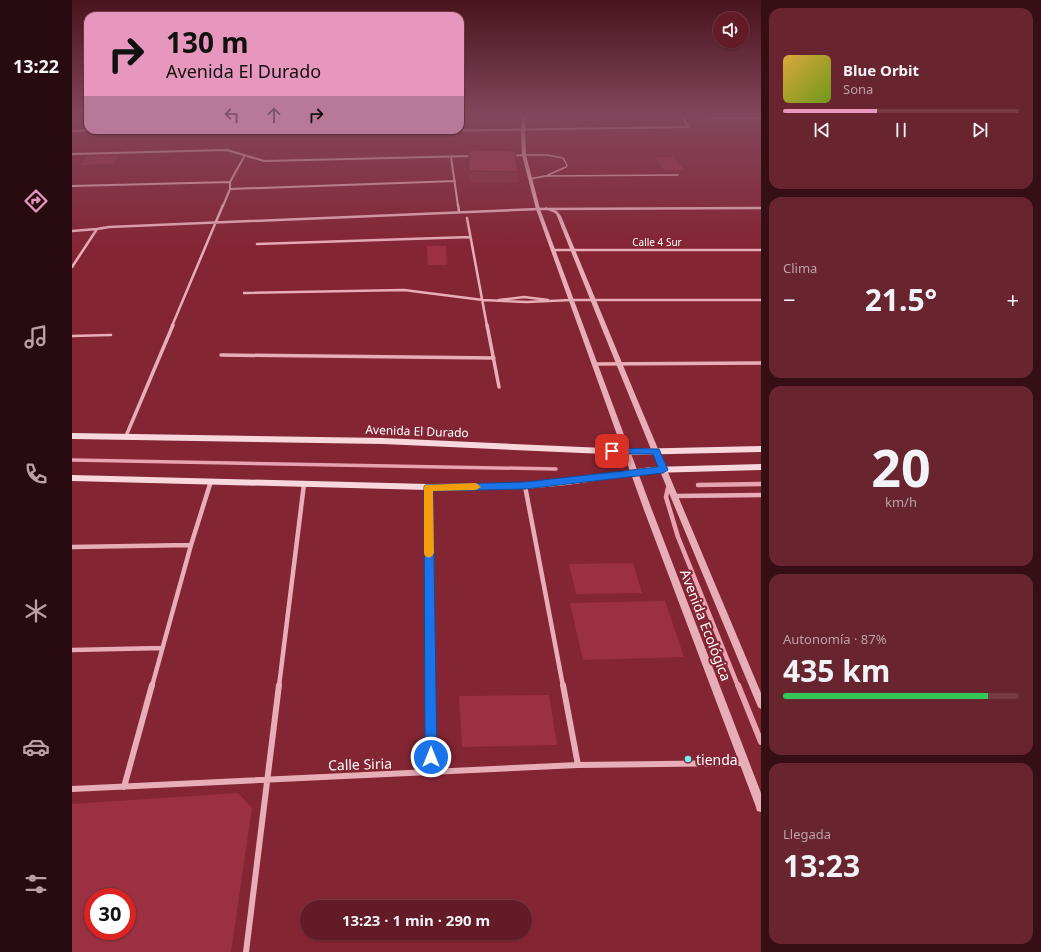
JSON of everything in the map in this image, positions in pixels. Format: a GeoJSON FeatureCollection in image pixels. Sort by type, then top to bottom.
{"type":"FeatureCollection","features":[{"type":"Feature","properties":{"kind":"main road","name":"Avenida El Durado"},"geometry":{"type":"LineString","coordinates":[[72,436],[383,441],[627,452],[761,449]]}},
{"type":"Feature","properties":{"kind":"main road"},"geometry":{"type":"LineString","coordinates":[[72,478],[428,487],[525,486],[567,482],[634,472],[761,467]]}},
{"type":"Feature","properties":{"kind":"street"},"geometry":{"type":"LineString","coordinates":[[126,436],[230,190],[230,182],[243,158]]}},
{"type":"Feature","properties":{"kind":"street"},"geometry":{"type":"LineString","coordinates":[[252,158],[264,161],[384,158]]}},
{"type":"Feature","properties":{"kind":"street"},"geometry":{"type":"LineString","coordinates":[[451,158],[459,211]]}},
{"type":"Feature","properties":{"kind":"street","name":"Avenida Ecológica"},"geometry":{"type":"LineString","coordinates":[[525,158],[538,208],[552,250],[634,472],[761,807]]}},
{"type":"Feature","properties":{"kind":"street"},"geometry":{"type":"LineString","coordinates":[[230,190],[455,181]]}},
{"type":"Feature","properties":{"kind":"street"},"geometry":{"type":"LineString","coordinates":[[72,186],[230,182]]}},
{"type":"Feature","properties":{"kind":"street"},"geometry":{"type":"LineString","coordinates":[[72,231],[97,230],[109,227],[538,208],[761,208]]}},
{"type":"Feature","properties":{"kind":"street","name":"Avenida Ecológica"},"geometry":{"type":"LineString","coordinates":[[546,208],[556,212],[559,216],[592,300],[761,704]]}},
{"type":"Feature","properties":{"kind":"street"},"geometry":{"type":"LineString","coordinates":[[466,218],[484,300],[499,387]]}},
{"type":"Feature","properties":{"kind":"street"},"geometry":{"type":"LineString","coordinates":[[72,267],[97,230]]}},
{"type":"Feature","properties":{"kind":"street"},"geometry":{"type":"LineString","coordinates":[[258,244],[470,237]]}},
{"type":"Feature","properties":{"kind":"street","name":"Calle 4 Sur"},"geometry":{"type":"LineString","coordinates":[[552,250],[761,250]]}},
{"type":"Feature","properties":{"kind":"street"},"geometry":{"type":"LineString","coordinates":[[244,293],[404,290],[484,300],[527,302],[571,300],[761,300]]}},
{"type":"Feature","properties":{"kind":"street"},"geometry":{"type":"LineString","coordinates":[[221,355],[494,358]]}},
{"type":"Feature","properties":{"kind":"street"},"geometry":{"type":"LineString","coordinates":[[595,364],[761,363]]}},
{"type":"Feature","properties":{"kind":"street"},"geometry":{"type":"LineString","coordinates":[[124,787],[191,546],[211,481]]}},
{"type":"Feature","properties":{"kind":"street"},"geometry":{"type":"LineString","coordinates":[[246,952],[304,484]]}},
{"type":"Feature","properties":{"kind":"street"},"geometry":{"type":"LineString","coordinates":[[525,486],[578,765]]}},
{"type":"Feature","properties":{"kind":"street"},"geometry":{"type":"LineString","coordinates":[[428,487],[431,773]]}},
{"type":"Feature","properties":{"kind":"street"},"geometry":{"type":"LineString","coordinates":[[674,496],[761,495]]}},
{"type":"Feature","properties":{"kind":"street"},"geometry":{"type":"LineString","coordinates":[[72,547],[191,546]]}},
{"type":"Feature","properties":{"kind":"street"},"geometry":{"type":"LineString","coordinates":[[72,650],[162,648]]}},
{"type":"Feature","properties":{"kind":"street","name":"Calle Siria"},"geometry":{"type":"LineString","coordinates":[[72,789],[578,765],[744,763]]}},
{"type":"Feature","properties":{"kind":"lane"},"geometry":{"type":"LineString","coordinates":[[545,176],[566,167],[564,158]]}},
{"type":"Feature","properties":{"kind":"lane"},"geometry":{"type":"LineString","coordinates":[[530,179],[545,176],[678,175]]}},
{"type":"Feature","properties":{"kind":"lane"},"geometry":{"type":"LineString","coordinates":[[72,336],[111,335]]}},
{"type":"Feature","properties":{"kind":"shaded area"},"geometry":{"type":"Polygon","coordinates":[[[85,158],[117,158],[114,164],[81,165],[85,158]]]}},
{"type":"Feature","properties":{"kind":"shaded area"},"geometry":{"type":"Polygon","coordinates":[[[655,158],[674,158],[685,170],[664,170],[655,158]]]}},
{"type":"Feature","properties":{"kind":"shaded area"},"geometry":{"type":"Polygon","coordinates":[[[427,246],[446,246],[447,265],[428,265],[427,246]]]}},
{"type":"Feature","properties":{"kind":"shaded area"},"geometry":{"type":"Polygon","coordinates":[[[633,563],[642,593],[576,594],[569,564],[633,563]]]}},
{"type":"Feature","properties":{"kind":"shaded area"},"geometry":{"type":"Polygon","coordinates":[[[665,601],[684,657],[583,660],[570,603],[665,601]]]}},
{"type":"Feature","properties":{"kind":"shaded area"},"geometry":{"type":"Polygon","coordinates":[[[549,695],[557,745],[462,747],[459,696],[549,695]]]}},
{"type":"Feature","properties":{"kind":"shaded area"},"geometry":{"type":"Polygon","coordinates":[[[238,793],[252,808],[231,952],[72,952],[72,804],[238,793]]]}},
{"type":"Feature","properties":{"kind":"building"},"geometry":{"type":"Polygon","coordinates":[[[469,158],[516,158],[518,172],[469,171],[469,158]]]}},
{"type":"Feature","properties":{"kind":"waterway"},"geometry":{"type":"LineString","coordinates":[[72,460],[556,469]]}},
{"type":"Feature","properties":{"kind":"waterway"},"geometry":{"type":"LineString","coordinates":[[698,485],[761,484]]}},
{"type":"Feature","properties":{"kind":"waterway"},"geometry":{"type":"LineString","coordinates":[[668,488],[666,497],[678,537],[738,686]]}},
{"type":"Feature","properties":{"kind":"waterway"},"geometry":{"type":"LineString","coordinates":[[738,685],[761,742]]}},
{"type":"Feature","properties":{"kind":"slow traffic"},"geometry":{"type":"LineString","coordinates":[[429,553],[428,487],[476,487]]}},
{"type":"Feature","properties":{"kind":"place","name":"tienda"},"geometry":{"type":"Point","coordinates":[688,759]}},
{"type":"Feature","properties":{"kind":"route"},"geometry":{"type":"LineString","coordinates":[[431,757],[428,487],[525,486],[567,482],[634,472],[663,470],[656,451],[612,451]]}}]}
